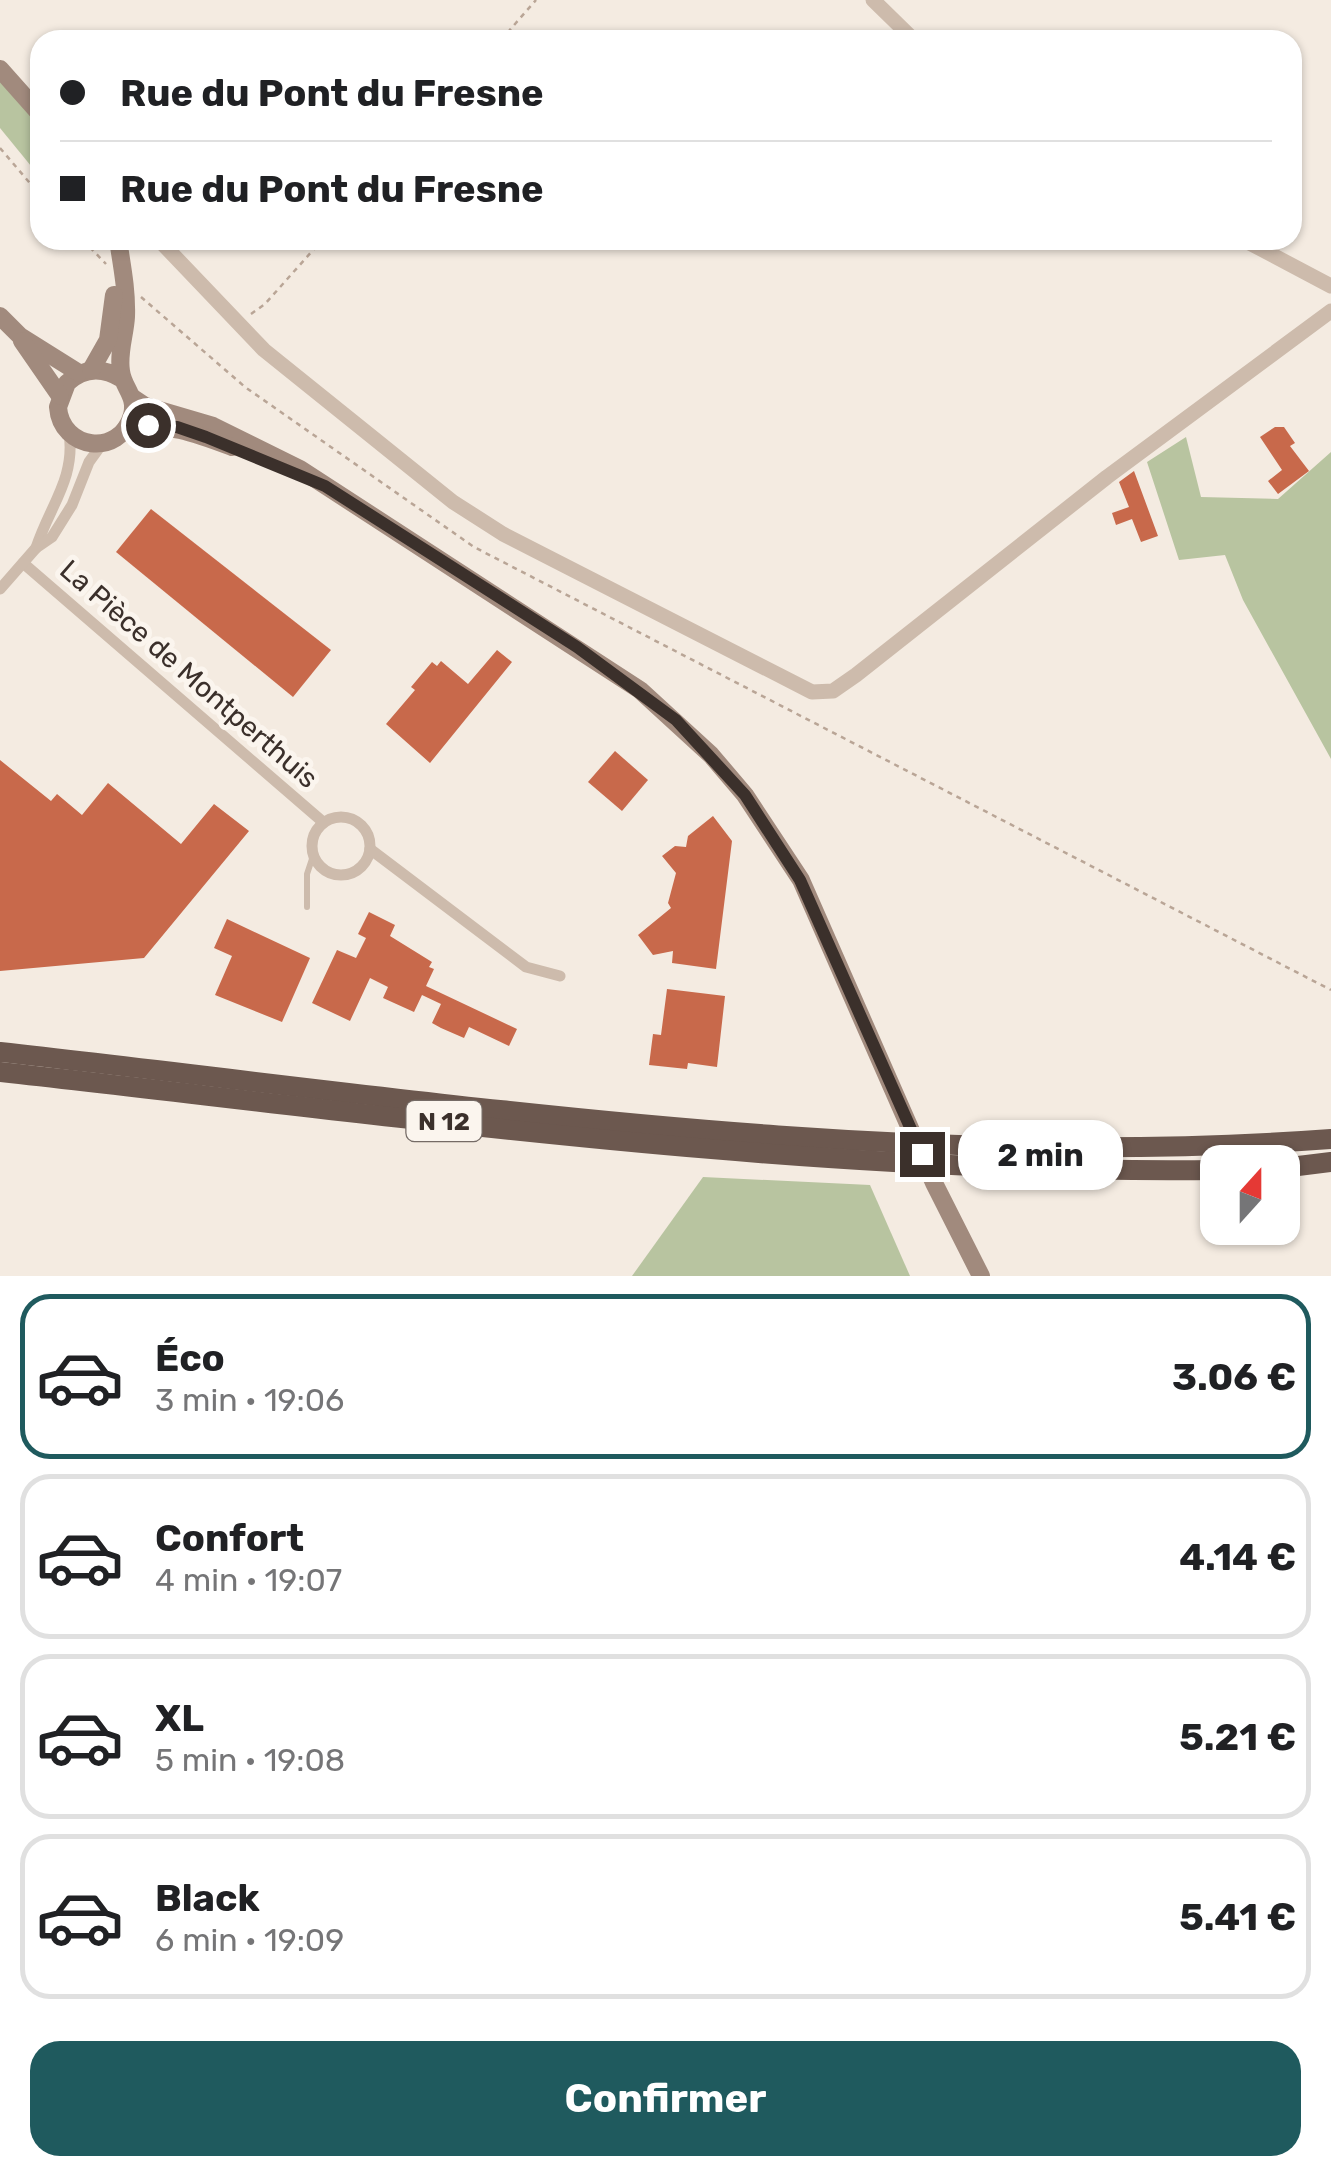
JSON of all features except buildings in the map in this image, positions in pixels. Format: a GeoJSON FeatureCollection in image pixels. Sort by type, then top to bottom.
{"type":"FeatureCollection","features":[{"type":"Feature","properties":{"kind":"highway","name":"N 12"},"geometry":{"type":"LineString","coordinates":[[0,1052],[680,1126],[884,1142],[962,1157],[1200,1169]]}},
{"type":"Feature","properties":{"kind":"highway","name":"N 12"},"geometry":{"type":"LineString","coordinates":[[0,1072],[731,1154],[889,1164],[1331,1138]]}},
{"type":"Feature","properties":{"kind":"highway"},"geometry":{"type":"LineString","coordinates":[[1300,1166],[1331,1162]]}},
{"type":"Feature","properties":{"kind":"main road"},"geometry":{"type":"LineString","coordinates":[[0,69],[30,103]]}},
{"type":"Feature","properties":{"kind":"main road"},"geometry":{"type":"LineString","coordinates":[[60,396],[108,340],[115,308],[103,250]]}},
{"type":"Feature","properties":{"kind":"main road"},"geometry":{"type":"LineString","coordinates":[[119,250],[126,311],[120,358],[122,379],[133,398],[145,406],[213,426],[300,469],[640,690],[700,744],[745,795],[800,880],[934,1183],[981,1276]]}},
{"type":"Feature","properties":{"kind":"main road"},"geometry":{"type":"LineString","coordinates":[[0,316],[20,336],[60,396],[59,416],[69,433],[86,444],[102,444],[126,428],[157,424],[177,427],[325,486]]}},
{"type":"Feature","properties":{"kind":"main road"},"geometry":{"type":"LineString","coordinates":[[20,336],[84,372],[112,373],[122,379]]}},
{"type":"Feature","properties":{"kind":"main road"},"geometry":{"type":"LineString","coordinates":[[126,428],[133,398]]}},
{"type":"Feature","properties":{"kind":"street"},"geometry":{"type":"LineString","coordinates":[[873,0],[904,30]]}},
{"type":"Feature","properties":{"kind":"street"},"geometry":{"type":"LineString","coordinates":[[169,250],[264,350],[415,474],[502,534],[812,692],[833,690],[856,675],[1107,478],[1331,311]]}},
{"type":"Feature","properties":{"kind":"street"},"geometry":{"type":"LineString","coordinates":[[1263,250],[1331,286]]}},
{"type":"Feature","properties":{"kind":"street"},"geometry":{"type":"LineString","coordinates":[[36,548],[65,484],[72,455],[69,433]]}},
{"type":"Feature","properties":{"kind":"street"},"geometry":{"type":"LineString","coordinates":[[0,590],[36,548],[52,537],[102,444]]}},
{"type":"Feature","properties":{"kind":"street","name":"La Pièce de Montperthuis"},"geometry":{"type":"LineString","coordinates":[[23,563],[323,822]]}},
{"type":"Feature","properties":{"kind":"street","name":"La Pièce de Montperthuis"},"geometry":{"type":"LineString","coordinates":[[313,856],[312,838],[323,822],[351,818],[366,830],[370,849],[526,966],[560,976]]}},
{"type":"Feature","properties":{"kind":"street"},"geometry":{"type":"LineString","coordinates":[[313,856],[326,871],[344,875],[362,866],[370,849]]}},
{"type":"Feature","properties":{"kind":"lane"},"geometry":{"type":"LineString","coordinates":[[306,907],[307,874],[313,856]]}},
{"type":"Feature","properties":{"kind":"path"},"geometry":{"type":"LineString","coordinates":[[510,30],[536,0]]}},
{"type":"Feature","properties":{"kind":"path"},"geometry":{"type":"LineString","coordinates":[[0,148],[30,183]]}},
{"type":"Feature","properties":{"kind":"path"},"geometry":{"type":"LineString","coordinates":[[238,323],[265,304],[313,250]]}},
{"type":"Feature","properties":{"kind":"path"},"geometry":{"type":"LineString","coordinates":[[133,290],[245,387],[474,547],[1331,990]]}},
{"type":"Feature","properties":{"kind":"green space"},"geometry":{"type":"Polygon","coordinates":[[[0,79],[30,114],[30,165],[0,128],[0,79]]]}},
{"type":"Feature","properties":{"kind":"green space"},"geometry":{"type":"Polygon","coordinates":[[[1186,437],[1201,497],[1278,499],[1331,452],[1331,759],[1243,600],[1225,555],[1179,560],[1147,462],[1186,437]]]}},
{"type":"Feature","properties":{"kind":"green space"},"geometry":{"type":"Polygon","coordinates":[[[703,1177],[870,1185],[910,1276],[632,1276],[703,1177]]]}},
{"type":"Feature","properties":{"kind":"route"},"geometry":{"type":"LineString","coordinates":[[148,425],[177,427],[325,486],[577,647],[676,720],[745,795],[800,880],[922,1154]]}}]}
